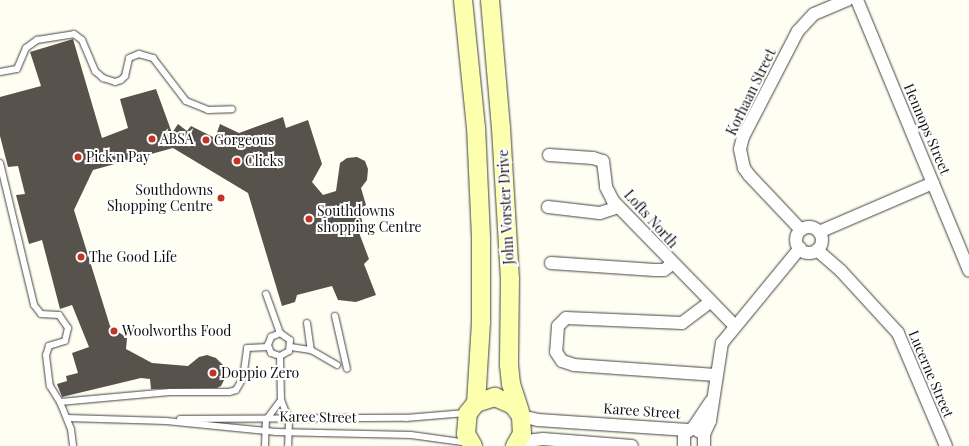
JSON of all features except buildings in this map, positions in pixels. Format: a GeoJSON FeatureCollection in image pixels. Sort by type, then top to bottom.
{"type":"FeatureCollection","features":[{"type":"Feature","properties":{"kind":"street","name":"John Vorster Drive"},"geometry":{"type":"LineString","coordinates":[[463,0],[476,127],[482,239],[481,322],[472,408],[466,434],[472,445]]}},
{"type":"Feature","properties":{"kind":"street","name":"John Vorster Drive"},"geometry":{"type":"LineString","coordinates":[[490,0],[501,128],[510,279],[509,365],[511,384],[520,414],[522,434],[517,444]]}},
{"type":"Feature","properties":{"kind":"street","name":"Korhaan Street"},"geometry":{"type":"LineString","coordinates":[[801,230],[749,176],[744,168],[740,149],[743,138],[798,31],[814,14],[847,0]]}},
{"type":"Feature","properties":{"kind":"street","name":"Hennops Street"},"geometry":{"type":"LineString","coordinates":[[857,0],[934,183],[969,271]]}},
{"type":"Feature","properties":{"kind":"street","name":"Lofts North"},"geometry":{"type":"LineString","coordinates":[[549,155],[593,158],[603,161],[606,187],[618,207],[672,264],[735,326]]}},
{"type":"Feature","properties":{"kind":"street"},"geometry":{"type":"LineString","coordinates":[[819,232],[934,183]]}},
{"type":"Feature","properties":{"kind":"street"},"geometry":{"type":"LineString","coordinates":[[548,207],[600,213],[618,207]]}},
{"type":"Feature","properties":{"kind":"street"},"geometry":{"type":"LineString","coordinates":[[810,227],[819,232],[822,241],[817,250],[806,252],[800,248],[796,239],[801,230],[810,227]]}},
{"type":"Feature","properties":{"kind":"street"},"geometry":{"type":"LineString","coordinates":[[690,429],[704,440],[710,421],[712,398],[722,343],[800,248]]}},
{"type":"Feature","properties":{"kind":"street","name":"Lucerne Street"},"geometry":{"type":"LineString","coordinates":[[817,250],[841,271],[898,334],[946,446]]}},
{"type":"Feature","properties":{"kind":"street"},"geometry":{"type":"LineString","coordinates":[[551,262],[660,270],[667,269],[672,264]]}},
{"type":"Feature","properties":{"kind":"street"},"geometry":{"type":"LineString","coordinates":[[710,302],[682,323],[566,318],[558,326],[556,352],[562,361],[574,365],[716,375]]}},
{"type":"Feature","properties":{"kind":"street"},"geometry":{"type":"LineString","coordinates":[[472,408],[495,397],[505,399],[520,414]]}},
{"type":"Feature","properties":{"kind":"street"},"geometry":{"type":"LineString","coordinates":[[684,446],[682,437],[690,429],[712,398]]}},
{"type":"Feature","properties":{"kind":"street","name":"Karee Street"},"geometry":{"type":"LineString","coordinates":[[520,414],[538,420],[621,423],[690,429]]}},
{"type":"Feature","properties":{"kind":"street"},"geometry":{"type":"LineString","coordinates":[[619,445],[621,423]]}},
{"type":"Feature","properties":{"kind":"street"},"geometry":{"type":"LineString","coordinates":[[517,444],[543,439],[632,446]]}},
{"type":"Feature","properties":{"kind":"lane"},"geometry":{"type":"LineString","coordinates":[[0,72],[17,69],[26,48],[37,40],[74,34],[86,45],[95,71],[103,78],[115,82],[121,80],[125,76],[129,58],[139,54],[153,58],[186,101],[208,110],[232,109]]}},
{"type":"Feature","properties":{"kind":"lane"},"geometry":{"type":"LineString","coordinates":[[0,163],[34,306],[41,314],[60,315],[68,328],[65,341],[49,346],[46,355],[50,386],[68,418],[73,446]]}},
{"type":"Feature","properties":{"kind":"lane"},"geometry":{"type":"LineString","coordinates":[[266,294],[280,333],[289,338],[291,347],[286,354],[280,356],[271,353],[268,347],[270,337],[280,333]]}},
{"type":"Feature","properties":{"kind":"lane"},"geometry":{"type":"LineString","coordinates":[[335,316],[346,369]]}},
{"type":"Feature","properties":{"kind":"lane"},"geometry":{"type":"LineString","coordinates":[[307,323],[311,350]]}},
{"type":"Feature","properties":{"kind":"lane"},"geometry":{"type":"LineString","coordinates":[[60,402],[170,392],[229,392],[236,390],[243,378],[246,348],[268,347]]}},
{"type":"Feature","properties":{"kind":"lane"},"geometry":{"type":"LineString","coordinates":[[291,347],[311,350],[337,365]]}},
{"type":"Feature","properties":{"kind":"lane"},"geometry":{"type":"LineString","coordinates":[[280,356],[281,400],[289,420],[288,446]]}},
{"type":"Feature","properties":{"kind":"lane"},"geometry":{"type":"LineString","coordinates":[[265,446],[266,420],[281,400]]}},
{"type":"Feature","properties":{"kind":"lane","name":"Karee Street"},"geometry":{"type":"LineString","coordinates":[[68,418],[166,421],[406,418],[472,408]]}},
{"type":"Feature","properties":{"kind":"lane","name":"Karee Street"},"geometry":{"type":"LineString","coordinates":[[166,421],[265,431],[411,435],[472,445]]}},
{"type":"Feature","properties":{"kind":"place","name":"ABSA"},"geometry":{"type":"Point","coordinates":[152,139]}},
{"type":"Feature","properties":{"kind":"place","name":"Gorgeous"},"geometry":{"type":"Point","coordinates":[206,140]}},
{"type":"Feature","properties":{"kind":"place","name":"Pick n Pay"},"geometry":{"type":"Point","coordinates":[78,157]}},
{"type":"Feature","properties":{"kind":"place","name":"Clicks"},"geometry":{"type":"Point","coordinates":[237,161]}},
{"type":"Feature","properties":{"kind":"place","name":"Southdowns Shopping Centre"},"geometry":{"type":"Point","coordinates":[221,198]}},
{"type":"Feature","properties":{"kind":"place","name":"Southdowns shopping Centre"},"geometry":{"type":"Point","coordinates":[309,219]}},
{"type":"Feature","properties":{"kind":"place","name":"The Good Life"},"geometry":{"type":"Point","coordinates":[81,257]}},
{"type":"Feature","properties":{"kind":"place","name":"Woolworths Food"},"geometry":{"type":"Point","coordinates":[114,331]}},
{"type":"Feature","properties":{"kind":"place","name":"Doppio Zero"},"geometry":{"type":"Point","coordinates":[213,373]}}]}
